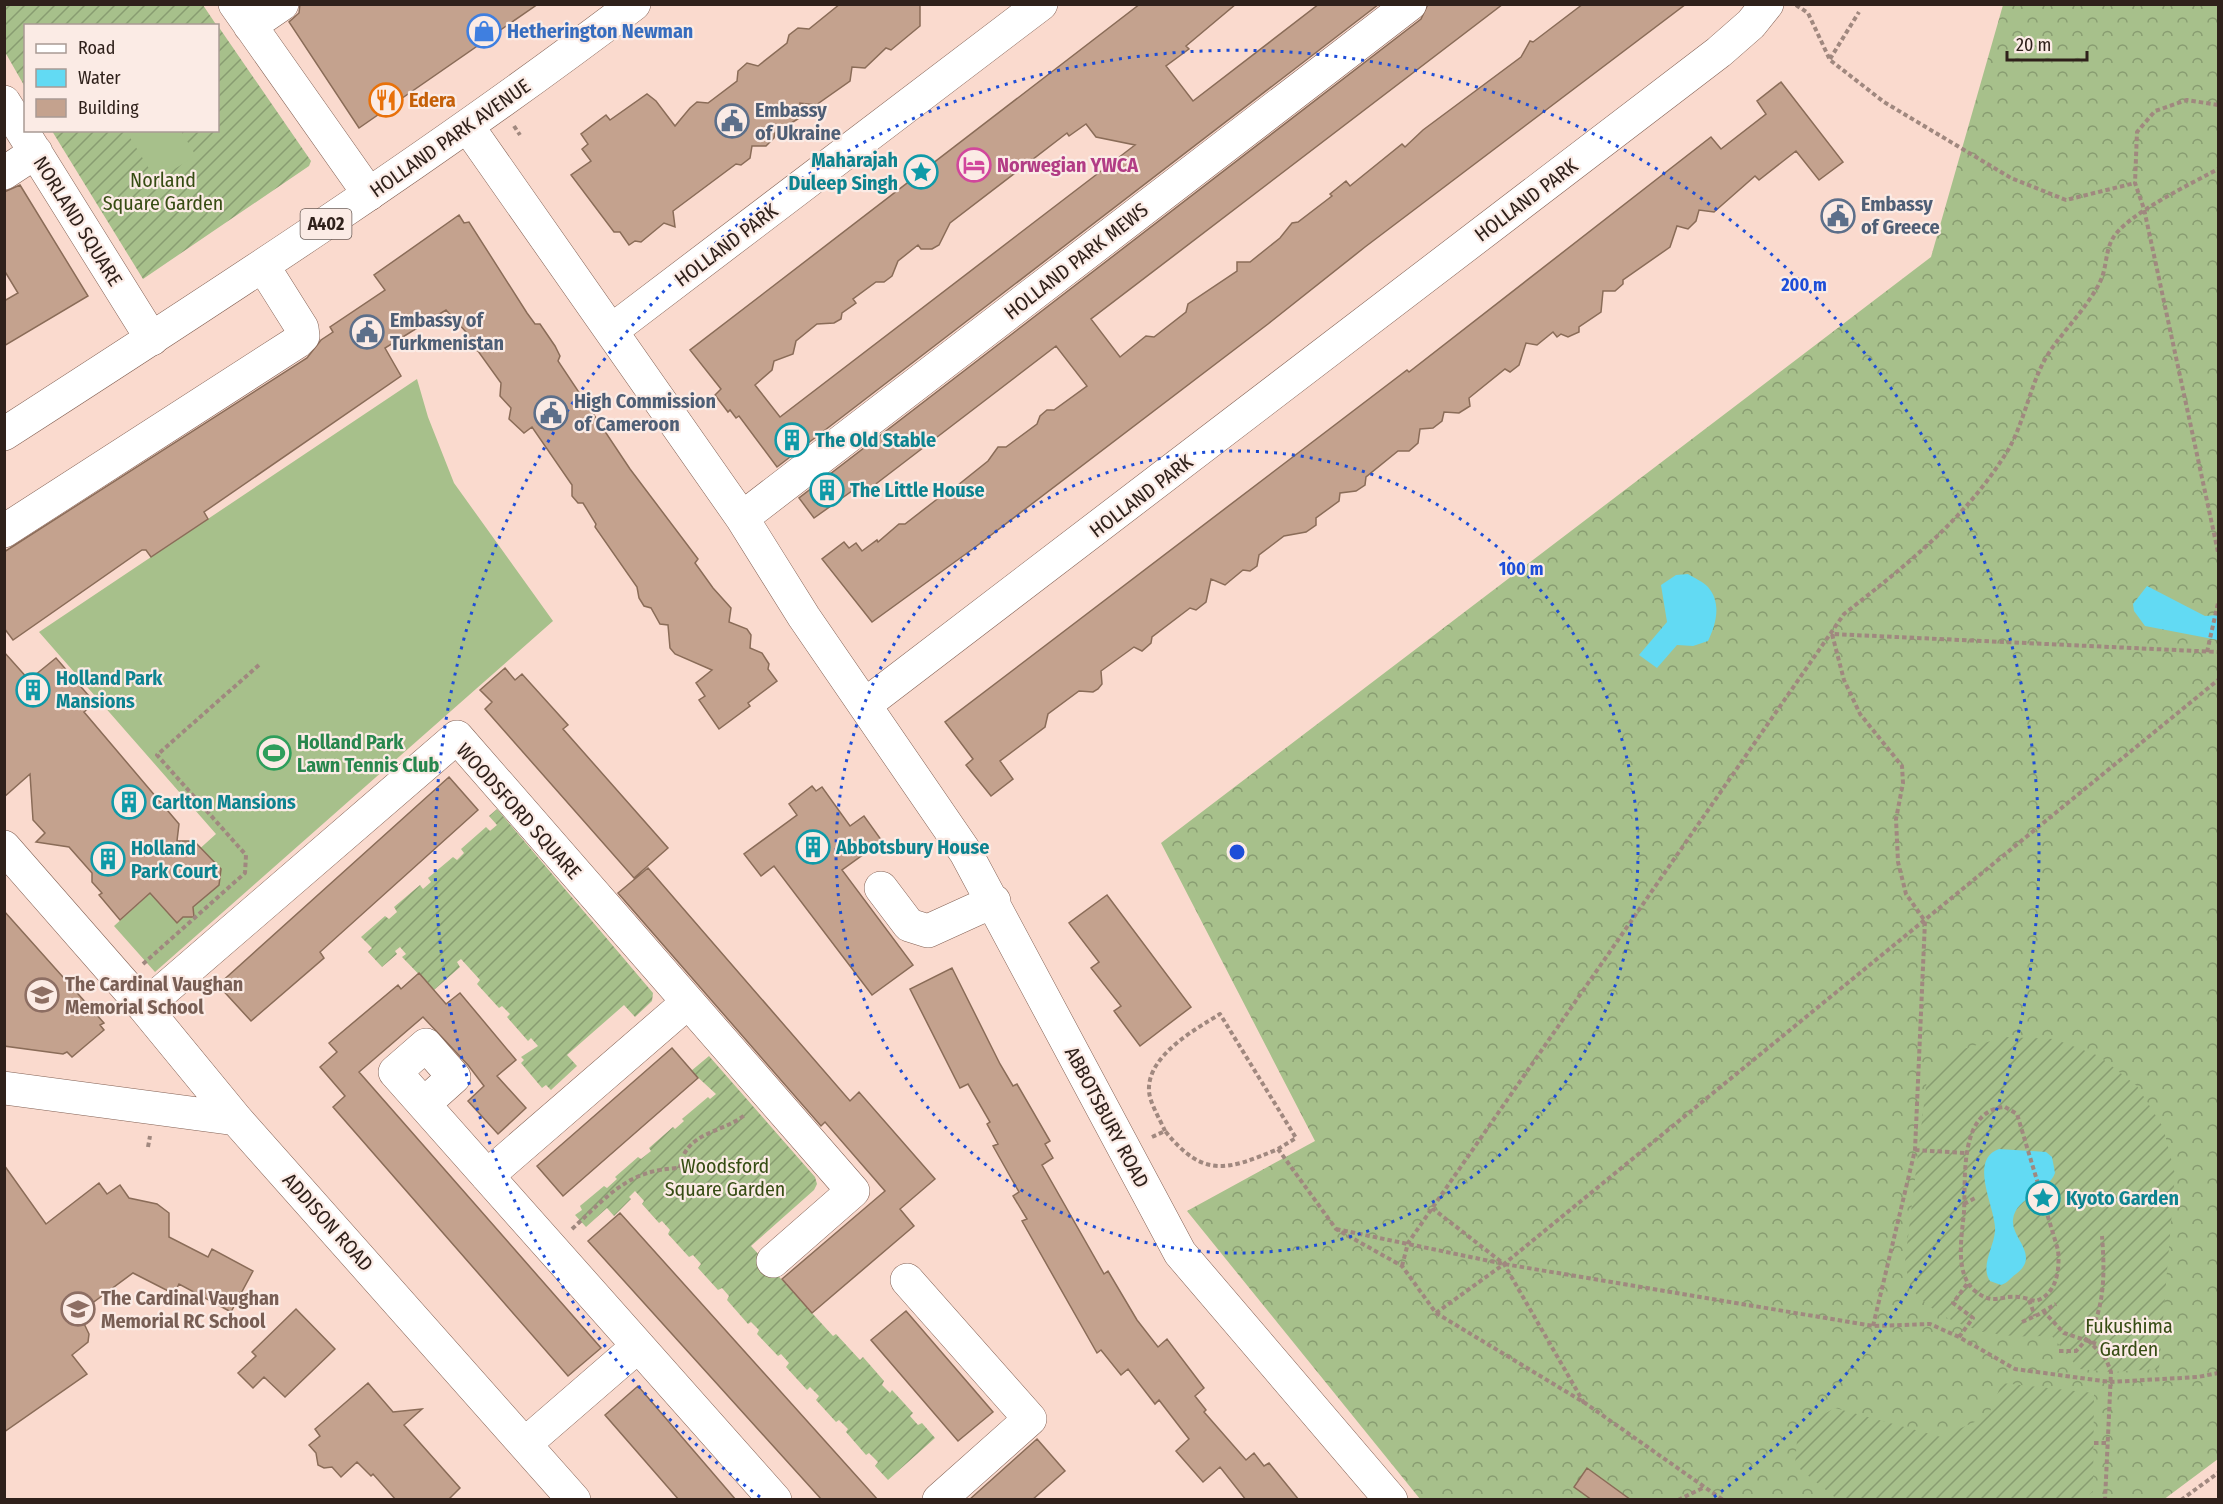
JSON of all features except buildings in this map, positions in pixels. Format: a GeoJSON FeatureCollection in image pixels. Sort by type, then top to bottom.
{"type":"FeatureCollection","features":[{"type":"Feature","properties":{"kind":"street"},"geometry":{"type":"LineString","coordinates":[[282,4],[242,15],[369,194]]}},
{"type":"Feature","properties":{"kind":"street","name":"HOLLAND PARK AVENUE"},"geometry":{"type":"LineString","coordinates":[[4,434],[263,266],[468,127],[634,4]]}},
{"type":"Feature","properties":{"kind":"street","name":"HOLLAND PARK"},"geometry":{"type":"LineString","coordinates":[[611,331],[1041,4]]}},
{"type":"Feature","properties":{"kind":"street","name":"HOLLAND PARK MEWS"},"geometry":{"type":"LineString","coordinates":[[742,518],[1410,4]]}},
{"type":"Feature","properties":{"kind":"street","name":"HOLLAND PARK"},"geometry":{"type":"LineString","coordinates":[[866,704],[919,666],[1719,52],[1751,24],[1767,4]]}},
{"type":"Feature","properties":{"kind":"street","name":"NORLAND SQUARE"},"geometry":{"type":"LineString","coordinates":[[4,102],[152,339]]}},
{"type":"Feature","properties":{"kind":"street"},"geometry":{"type":"LineString","coordinates":[[468,127],[742,518],[804,617],[866,704]]}},
{"type":"Feature","properties":{"kind":"street"},"geometry":{"type":"LineString","coordinates":[[4,173],[36,152]]}},
{"type":"Feature","properties":{"kind":"street"},"geometry":{"type":"LineString","coordinates":[[4,531],[303,336],[302,328],[263,266]]}},
{"type":"Feature","properties":{"kind":"street","name":"ABBOTSBURY ROAD"},"geometry":{"type":"LineString","coordinates":[[866,704],[966,853],[994,901],[1180,1253],[1391,1500]]}},
{"type":"Feature","properties":{"kind":"street","name":"WOODSFORD SQUARE"},"geometry":{"type":"LineString","coordinates":[[144,1007],[457,737],[853,1191],[773,1261]]}},
{"type":"Feature","properties":{"kind":"street","name":"ADDISON ROAD"},"geometry":{"type":"LineString","coordinates":[[4,847],[144,1007],[236,1119],[574,1500]]}},
{"type":"Feature","properties":{"kind":"street"},"geometry":{"type":"LineString","coordinates":[[881,888],[909,925],[928,931],[994,901]]}},
{"type":"Feature","properties":{"kind":"street"},"geometry":{"type":"LineString","coordinates":[[487,1176],[687,1003]]}},
{"type":"Feature","properties":{"kind":"street"},"geometry":{"type":"LineString","coordinates":[[4,1088],[236,1119]]}},
{"type":"Feature","properties":{"kind":"street"},"geometry":{"type":"LineString","coordinates":[[424,1104],[775,1500]]}},
{"type":"Feature","properties":{"kind":"street"},"geometry":{"type":"LineString","coordinates":[[907,1280],[1030,1419],[939,1500]]}},
{"type":"Feature","properties":{"kind":"street"},"geometry":{"type":"LineString","coordinates":[[525,1444],[637,1347]]}},
{"type":"Feature","properties":{"kind":"path"},"geometry":{"type":"LineString","coordinates":[[1795,4],[1808,13],[1830,60],[1884,102],[2011,178],[2066,200],[2135,183]]}},
{"type":"Feature","properties":{"kind":"path"},"geometry":{"type":"LineString","coordinates":[[1830,60],[1858,12]]}},
{"type":"Feature","properties":{"kind":"path"},"geometry":{"type":"LineString","coordinates":[[2218,105],[2187,100],[2155,111],[2137,132],[2135,183],[2144,210],[2218,552]]}},
{"type":"Feature","properties":{"kind":"path"},"geometry":{"type":"LineString","coordinates":[[513,126],[520,135]]}},
{"type":"Feature","properties":{"kind":"path"},"geometry":{"type":"LineString","coordinates":[[1402,1266],[1408,1243],[1844,614],[1900,570],[1979,492],[2016,435],[2044,362],[2079,316],[2101,280],[2113,237],[2144,210],[2218,169]]}},
{"type":"Feature","properties":{"kind":"path"},"geometry":{"type":"LineString","coordinates":[[2207,652],[2218,603]]}},
{"type":"Feature","properties":{"kind":"path"},"geometry":{"type":"LineString","coordinates":[[1832,634],[2218,652]]}},
{"type":"Feature","properties":{"kind":"path"},"geometry":{"type":"LineString","coordinates":[[1832,634],[1844,680],[1860,714],[1902,766],[1903,783],[1896,819],[1898,862],[1906,894],[1925,921],[1915,1150],[1873,1326]]}},
{"type":"Feature","properties":{"kind":"path"},"geometry":{"type":"LineString","coordinates":[[143,964],[245,873],[246,855],[157,756],[259,665]]}},
{"type":"Feature","properties":{"kind":"path"},"geometry":{"type":"LineString","coordinates":[[1436,1313],[1504,1264],[2218,680]]}},
{"type":"Feature","properties":{"kind":"path"},"geometry":{"type":"LineString","coordinates":[[1220,1014],[1296,1138],[1278,1149],[1244,1163],[1226,1167],[1202,1164],[1181,1152],[1164,1131],[1149,1094],[1149,1080],[1157,1065],[1181,1038],[1220,1014]]}},
{"type":"Feature","properties":{"kind":"path"},"geometry":{"type":"LineString","coordinates":[[551,1248],[628,1180],[650,1171],[680,1168],[685,1149],[692,1142],[737,1121],[768,1094]]}},
{"type":"Feature","properties":{"kind":"path"},"geometry":{"type":"LineString","coordinates":[[1959,1337],[1973,1318],[1953,1303],[1967,1284],[1961,1244],[1965,1153],[1974,1127],[1982,1116],[1995,1108],[2005,1107],[2017,1114],[2029,1147],[2041,1196],[2054,1234],[2059,1263],[2054,1285],[2048,1295],[2036,1301],[2018,1297],[1988,1299],[1967,1284]]}},
{"type":"Feature","properties":{"kind":"path"},"geometry":{"type":"LineString","coordinates":[[1124,1150],[1164,1131]]}},
{"type":"Feature","properties":{"kind":"path"},"geometry":{"type":"LineString","coordinates":[[1278,1149],[1336,1229],[1402,1266],[1436,1313],[1584,1403],[1723,1500]]}},
{"type":"Feature","properties":{"kind":"path"},"geometry":{"type":"LineString","coordinates":[[1915,1150],[1965,1153]]}},
{"type":"Feature","properties":{"kind":"path"},"geometry":{"type":"LineString","coordinates":[[1964,1204],[1977,1197]]}},
{"type":"Feature","properties":{"kind":"path"},"geometry":{"type":"LineString","coordinates":[[1432,1208],[1504,1264],[1584,1403]]}},
{"type":"Feature","properties":{"kind":"path"},"geometry":{"type":"LineString","coordinates":[[1336,1229],[1504,1264],[1873,1326],[1930,1324],[2015,1368],[2110,1382],[2198,1377],[2218,1373]]}},
{"type":"Feature","properties":{"kind":"path"},"geometry":{"type":"LineString","coordinates":[[2059,1351],[2076,1351],[2088,1340],[2103,1296],[2102,1236]]}},
{"type":"Feature","properties":{"kind":"path"},"geometry":{"type":"LineString","coordinates":[[2029,1300],[2035,1316]]}},
{"type":"Feature","properties":{"kind":"path"},"geometry":{"type":"LineString","coordinates":[[2022,1322],[2056,1304]]}},
{"type":"Feature","properties":{"kind":"path"},"geometry":{"type":"LineString","coordinates":[[2042,1312],[2064,1333],[2133,1356]]}},
{"type":"Feature","properties":{"kind":"path"},"geometry":{"type":"LineString","coordinates":[[2088,1340],[2108,1363],[2110,1382],[2105,1500]]}},
{"type":"Feature","properties":{"kind":"path"},"geometry":{"type":"LineString","coordinates":[[2094,1443],[2108,1443]]}},
{"type":"Feature","properties":{"kind":"path"},"geometry":{"type":"LineString","coordinates":[[2181,1500],[2218,1473]]}},
{"type":"Feature","properties":{"kind":"path"},"geometry":{"type":"LineString","coordinates":[[1677,1500],[1703,1488]]}},
{"type":"Feature","properties":{"kind":"green space"},"geometry":{"type":"Polygon","coordinates":[[[5,4],[203,5],[216,24],[24,24],[24,85],[5,52],[5,4]]]}},
{"type":"Feature","properties":{"kind":"green space","name":"Fukushima Garden"},"geometry":{"type":"Polygon","coordinates":[[[2003,5],[2218,5],[2218,1459],[2163,1500],[1420,1499],[1187,1211],[1315,1141],[1161,843],[1931,257],[2003,5]]]}},
{"type":"Feature","properties":{"kind":"green space","name":"Norland Square Garden"},"geometry":{"type":"Polygon","coordinates":[[[219,27],[311,161],[309,166],[143,279],[53,132],[219,132],[219,27]]]}},
{"type":"Feature","properties":{"kind":"green space"},"geometry":{"type":"Polygon","coordinates":[[[127,132],[182,132],[196,156],[156,180],[127,132]]]}},
{"type":"Feature","properties":{"kind":"green space","name":"Holland Park Lawn Tennis Club"},"geometry":{"type":"Polygon","coordinates":[[[417,379],[428,417],[454,483],[553,621],[155,972],[114,926],[216,834],[39,632],[417,379]]]}},
{"type":"Feature","properties":{"kind":"green space"},"geometry":{"type":"Polygon","coordinates":[[[497,809],[653,993],[652,1001],[635,1017],[624,1005],[567,1055],[577,1066],[551,1090],[546,1085],[542,1088],[521,1063],[524,1060],[521,1057],[538,1046],[531,1038],[528,1041],[507,1017],[510,1014],[502,1006],[499,1008],[477,984],[480,980],[461,959],[457,962],[460,967],[434,990],[402,957],[406,954],[400,947],[395,951],[397,954],[382,967],[368,952],[372,948],[361,937],[385,916],[389,919],[397,912],[394,907],[420,885],[423,889],[431,882],[428,878],[453,857],[457,860],[464,853],[461,849],[486,827],[490,831],[497,825],[489,816],[497,809]]]}},
{"type":"Feature","properties":{"kind":"green space","name":"Kyoto Garden"},"geometry":{"type":"Polygon","coordinates":[[[2005,1037],[2054,1039],[2099,1056],[2137,1086],[2163,1127],[2175,1174],[2159,1369],[2111,1372],[2079,1369],[2051,1335],[2014,1336],[1975,1329],[1940,1314],[1912,1289],[1905,1262],[1927,1079],[1959,1050],[2005,1037]]]}},
{"type":"Feature","properties":{"kind":"green space","name":"Woodsford Square Garden"},"geometry":{"type":"Polygon","coordinates":[[[709,1056],[815,1177],[817,1184],[814,1190],[751,1246],[833,1336],[836,1334],[860,1360],[863,1357],[884,1381],[882,1385],[890,1393],[892,1390],[913,1413],[910,1416],[918,1425],[922,1423],[935,1438],[888,1480],[875,1466],[878,1462],[869,1453],[866,1455],[846,1432],[848,1429],[839,1420],[836,1422],[816,1400],[819,1396],[810,1387],[807,1390],[786,1367],[789,1363],[781,1354],[778,1356],[757,1334],[759,1330],[751,1322],[748,1324],[727,1300],[729,1296],[722,1288],[718,1290],[698,1268],[701,1264],[693,1255],[689,1257],[668,1234],[670,1230],[662,1221],[659,1223],[642,1204],[644,1201],[635,1191],[629,1197],[631,1199],[614,1216],[607,1208],[586,1227],[575,1215],[582,1210],[580,1206],[604,1186],[607,1188],[617,1179],[615,1177],[638,1157],[641,1159],[651,1151],[649,1148],[673,1127],[675,1129],[684,1121],[682,1119],[708,1097],[710,1099],[716,1094],[691,1071],[709,1056]]]}},
{"type":"Feature","properties":{"kind":"green space"},"geometry":{"type":"Polygon","coordinates":[[[2002,1383],[2094,1393],[2093,1492],[2080,1500],[1837,1499],[1795,1465],[1798,1428],[1835,1408],[1941,1437],[1988,1416],[2002,1383]]]}},
{"type":"Feature","properties":{"kind":"water"},"geometry":{"type":"Polygon","coordinates":[[[1688,574],[1704,583],[1712,593],[1716,607],[1713,628],[1708,641],[1693,646],[1677,645],[1657,668],[1639,655],[1667,622],[1661,585],[1676,575],[1688,574]]]}},
{"type":"Feature","properties":{"kind":"water"},"geometry":{"type":"Polygon","coordinates":[[[2147,586],[2205,616],[2218,615],[2218,640],[2145,626],[2134,611],[2133,604],[2147,586]]]}},
{"type":"Feature","properties":{"kind":"water"},"geometry":{"type":"Polygon","coordinates":[[[1999,1149],[2046,1152],[2052,1157],[2055,1173],[2046,1186],[2025,1200],[2015,1212],[2014,1227],[2026,1254],[2026,1260],[2016,1274],[2001,1285],[1990,1281],[1986,1269],[1995,1231],[1984,1174],[1985,1164],[1990,1155],[1999,1149]]]}},
{"type":"Feature","properties":{"kind":"place","name":"Hetherington Newman"},"geometry":{"type":"Point","coordinates":[484,31]}},
{"type":"Feature","properties":{"kind":"place","name":"Edera"},"geometry":{"type":"Point","coordinates":[386,100]}},
{"type":"Feature","properties":{"kind":"place","name":"Embassy of Ukraine"},"geometry":{"type":"Point","coordinates":[732,121]}},
{"type":"Feature","properties":{"kind":"place","name":"Norwegian YWCA"},"geometry":{"type":"Point","coordinates":[974,165]}},
{"type":"Feature","properties":{"kind":"place","name":"Maharajah Duleep Singh"},"geometry":{"type":"Point","coordinates":[921,172]}},
{"type":"Feature","properties":{"kind":"place","name":"Embassy of Greece"},"geometry":{"type":"Point","coordinates":[1838,216]}},
{"type":"Feature","properties":{"kind":"place","name":"Embassy of Turkmenistan"},"geometry":{"type":"Point","coordinates":[367,332]}},
{"type":"Feature","properties":{"kind":"place","name":"High Commission of Cameroon"},"geometry":{"type":"Point","coordinates":[551,413]}},
{"type":"Feature","properties":{"kind":"place","name":"The Old Stable"},"geometry":{"type":"Point","coordinates":[792,440]}},
{"type":"Feature","properties":{"kind":"place","name":"The Little House"},"geometry":{"type":"Point","coordinates":[827,490]}},
{"type":"Feature","properties":{"kind":"place","name":"Holland Park Mansions"},"geometry":{"type":"Point","coordinates":[33,690]}},
{"type":"Feature","properties":{"kind":"place","name":"Holland Park Lawn Tennis Club"},"geometry":{"type":"Point","coordinates":[274,753]}},
{"type":"Feature","properties":{"kind":"place","name":"Carlton Mansions"},"geometry":{"type":"Point","coordinates":[129,802]}},
{"type":"Feature","properties":{"kind":"place","name":"Abbotsbury House"},"geometry":{"type":"Point","coordinates":[813,847]}},
{"type":"Feature","properties":{"kind":"place","name":"Holland Park Court"},"geometry":{"type":"Point","coordinates":[108,859]}},
{"type":"Feature","properties":{"kind":"place","name":"The Cardinal Vaughan Memorial School"},"geometry":{"type":"Point","coordinates":[42,995]}},
{"type":"Feature","properties":{"kind":"place","name":"Kyoto Garden"},"geometry":{"type":"Point","coordinates":[2043,1198]}},
{"type":"Feature","properties":{"kind":"place","name":"The Cardinal Vaughan Memorial RC School"},"geometry":{"type":"Point","coordinates":[78,1309]}}]}
